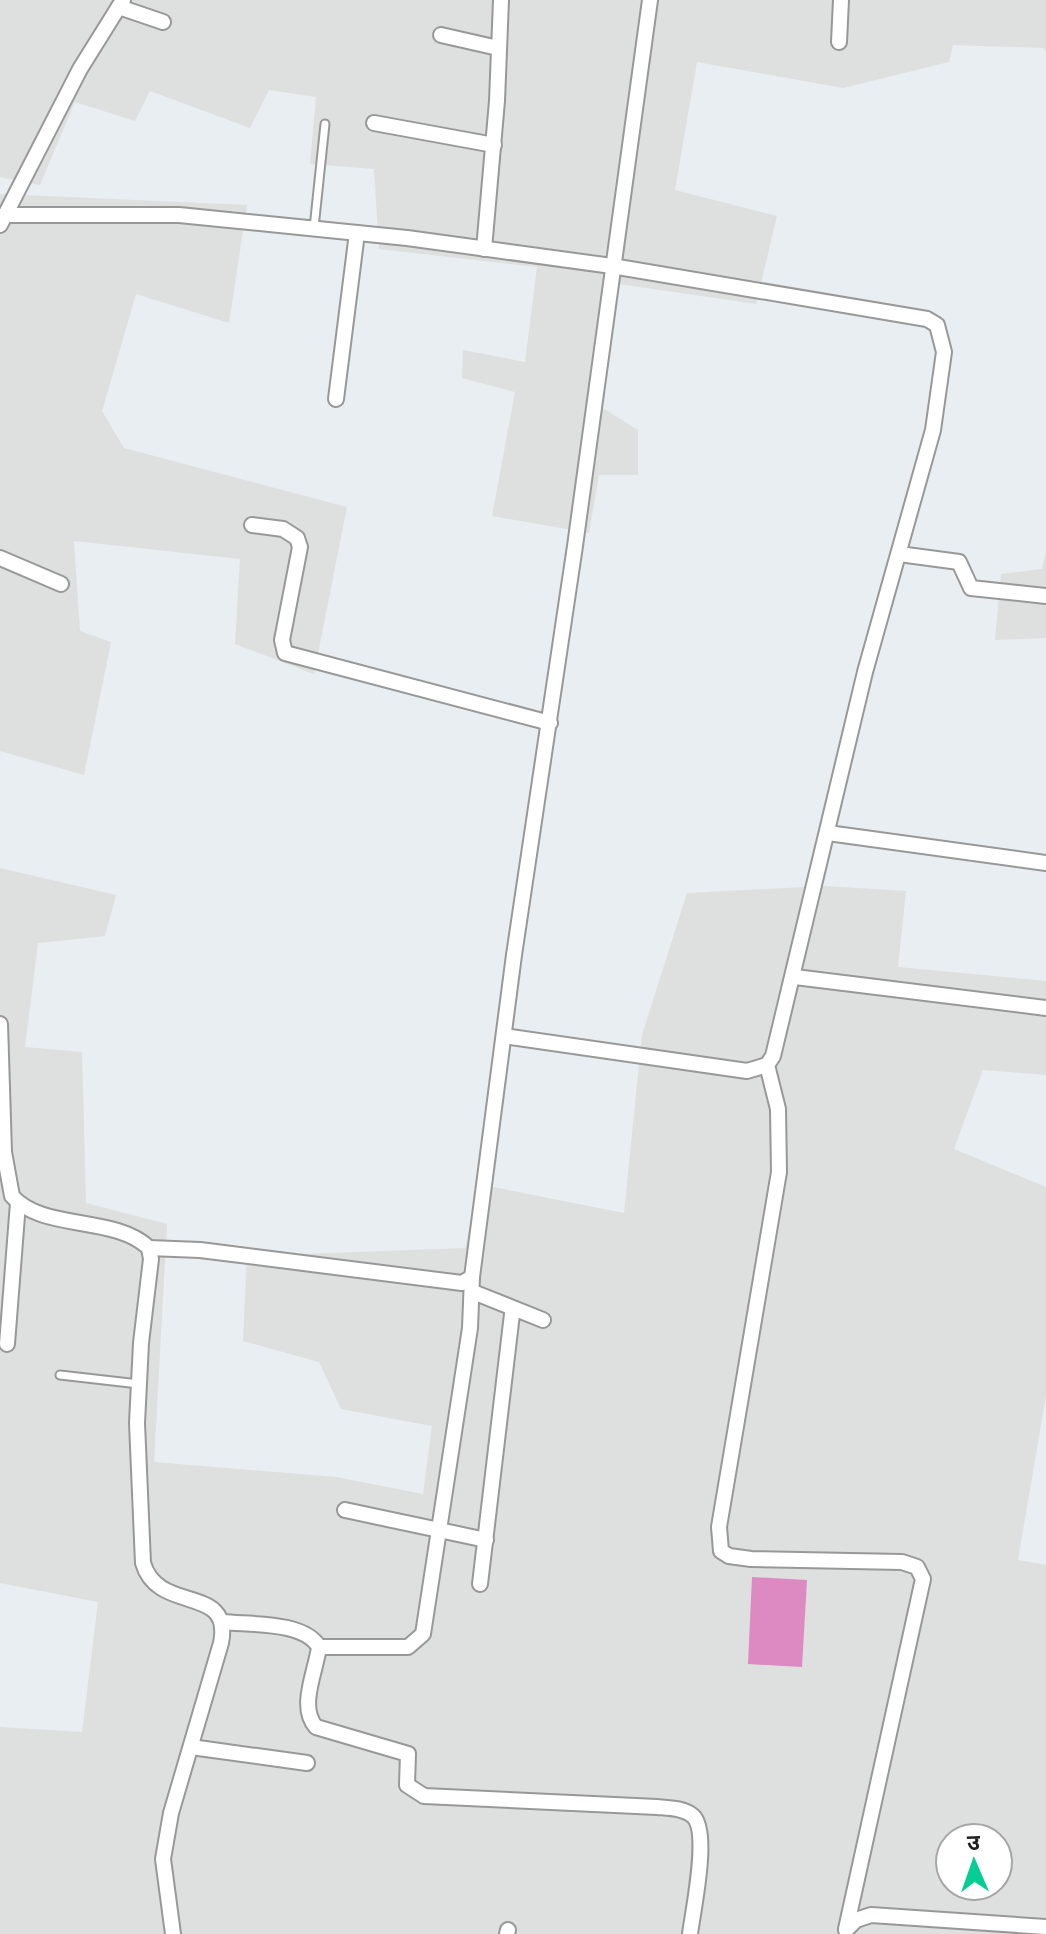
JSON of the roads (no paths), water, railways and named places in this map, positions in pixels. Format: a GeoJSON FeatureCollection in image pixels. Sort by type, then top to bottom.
{"type":"FeatureCollection","features":[{"type":"Feature","properties":{"kind":"street"},"geometry":{"type":"LineString","coordinates":[[484,249],[494,145],[501,0]]}},
{"type":"Feature","properties":{"kind":"street"},"geometry":{"type":"LineString","coordinates":[[223,1622],[294,1630],[308,1634],[319,1647],[408,1647],[417,1643],[430,1602],[504,1036],[650,0]]}},
{"type":"Feature","properties":{"kind":"street"},"geometry":{"type":"LineString","coordinates":[[839,42],[841,0]]}},
{"type":"Feature","properties":{"kind":"street"},"geometry":{"type":"LineString","coordinates":[[163,22],[121,4],[80,69],[2,220],[179,215],[314,228],[612,266],[927,319],[937,325],[944,352],[933,430],[865,672],[780,1038],[767,1065],[778,1109],[779,1172],[719,1527],[721,1551],[729,1556],[902,1562],[917,1567],[923,1579],[845,1931]]}},
{"type":"Feature","properties":{"kind":"street"},"geometry":{"type":"LineString","coordinates":[[441,35],[498,48]]}},
{"type":"Feature","properties":{"kind":"street"},"geometry":{"type":"LineString","coordinates":[[374,123],[494,145]]}},
{"type":"Feature","properties":{"kind":"street"},"geometry":{"type":"LineString","coordinates":[[336,399],[357,233]]}},
{"type":"Feature","properties":{"kind":"street"},"geometry":{"type":"LineString","coordinates":[[252,525],[283,529],[297,538],[300,547],[282,640],[285,653],[550,723]]}},
{"type":"Feature","properties":{"kind":"street"},"geometry":{"type":"LineString","coordinates":[[899,554],[959,562],[971,588],[1046,596]]}},
{"type":"Feature","properties":{"kind":"street"},"geometry":{"type":"LineString","coordinates":[[0,558],[61,584]]}},
{"type":"Feature","properties":{"kind":"street"},"geometry":{"type":"LineString","coordinates":[[828,833],[1046,863]]}},
{"type":"Feature","properties":{"kind":"street"},"geometry":{"type":"LineString","coordinates":[[795,977],[1046,1008]]}},
{"type":"Feature","properties":{"kind":"street"},"geometry":{"type":"LineString","coordinates":[[0,1024],[3,1177],[12,1196],[29,1210],[127,1235],[149,1248],[182,1248],[473,1284],[543,1320]]}},
{"type":"Feature","properties":{"kind":"street"},"geometry":{"type":"LineString","coordinates":[[504,1036],[747,1071],[767,1065]]}},
{"type":"Feature","properties":{"kind":"street"},"geometry":{"type":"LineString","coordinates":[[7,1344],[18,1203]]}},
{"type":"Feature","properties":{"kind":"street"},"geometry":{"type":"LineString","coordinates":[[149,1248],[150,1272],[139,1384],[142,1545],[148,1579],[169,1593],[210,1607],[218,1612],[223,1622],[221,1643],[171,1813],[163,1859],[173,1934]]}},
{"type":"Feature","properties":{"kind":"street"},"geometry":{"type":"LineString","coordinates":[[480,1584],[512,1314]]}},
{"type":"Feature","properties":{"kind":"street"},"geometry":{"type":"LineString","coordinates":[[345,1510],[486,1540]]}},
{"type":"Feature","properties":{"kind":"street"},"geometry":{"type":"LineString","coordinates":[[319,1647],[307,1708],[310,1720],[316,1727],[408,1754],[407,1785],[414,1792],[454,1798],[657,1807],[684,1810],[694,1817],[701,1829],[690,1934]]}},
{"type":"Feature","properties":{"kind":"street"},"geometry":{"type":"LineString","coordinates":[[191,1747],[307,1763]]}},
{"type":"Feature","properties":{"kind":"street"},"geometry":{"type":"LineString","coordinates":[[845,1931],[856,1920],[871,1915],[944,1926],[1046,1927]]}},
{"type":"Feature","properties":{"kind":"lane"},"geometry":{"type":"LineString","coordinates":[[314,228],[325,124]]}},
{"type":"Feature","properties":{"kind":"lane"},"geometry":{"type":"LineString","coordinates":[[60,1375],[139,1384]]}}]}
